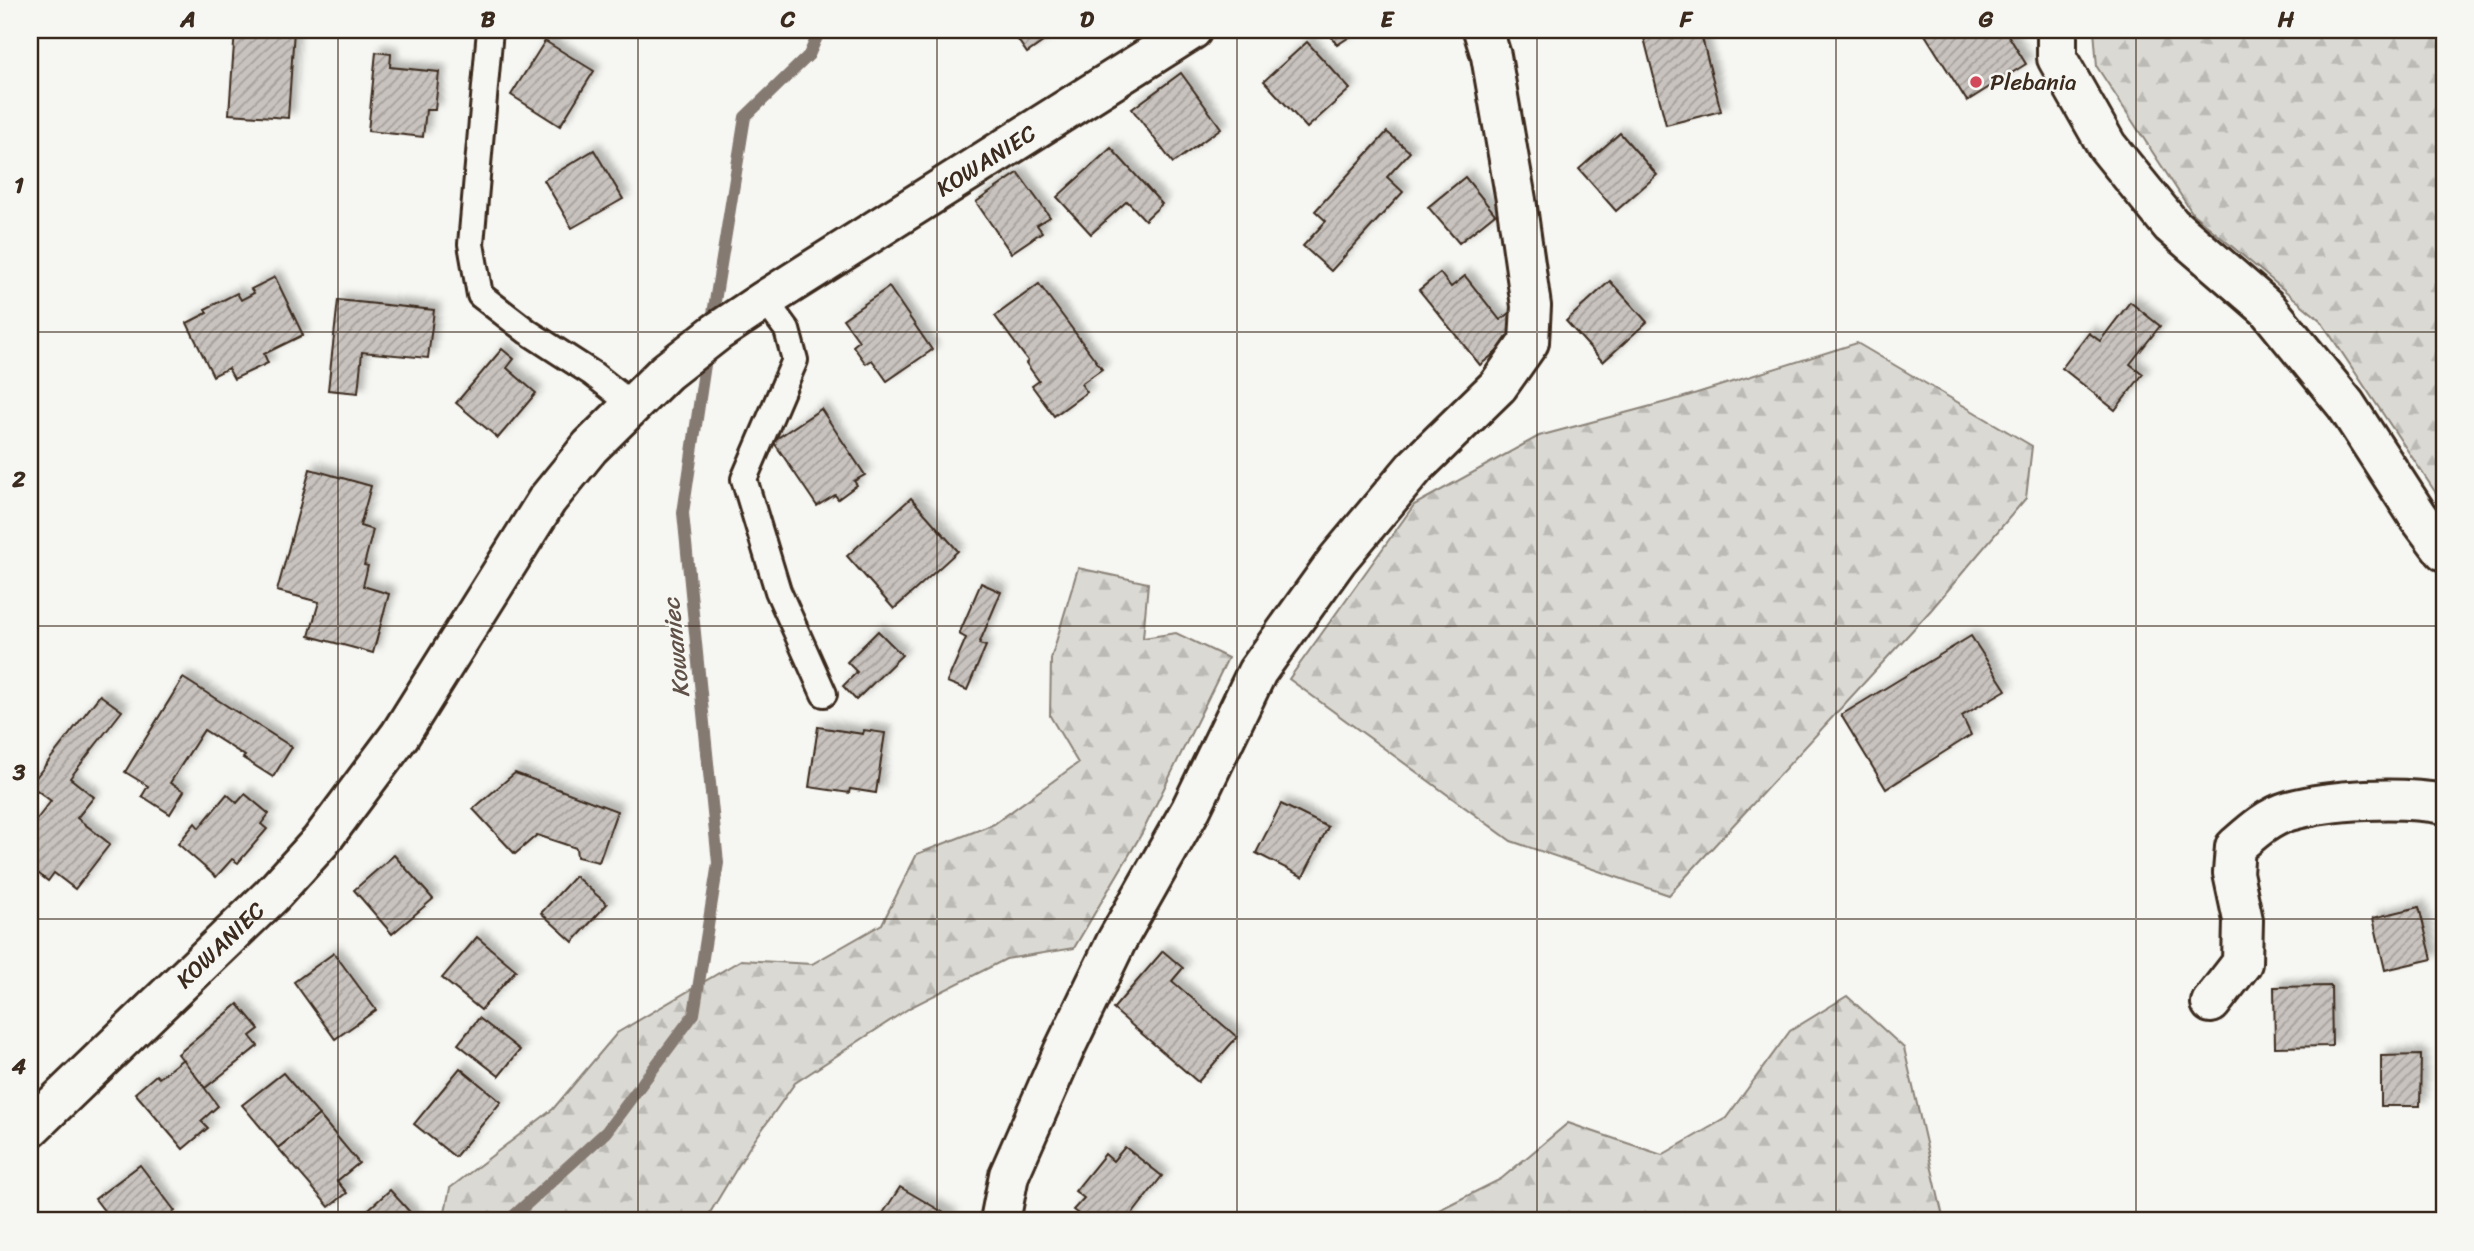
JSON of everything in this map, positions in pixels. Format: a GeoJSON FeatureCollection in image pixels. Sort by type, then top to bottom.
{"type":"FeatureCollection","features":[{"type":"Feature","properties":{"kind":"street","name":"KOWANIEC"},"geometry":{"type":"LineString","coordinates":[[30,1128],[271,896],[321,841],[400,735],[547,500],[590,447],[631,404],[717,332],[1192,30]]}},
{"type":"Feature","properties":{"kind":"street"},"geometry":{"type":"LineString","coordinates":[[1000,1221],[1010,1175],[1064,1050],[1116,942],[1191,809],[1257,673],[1355,539],[1415,467],[1498,386],[1529,342],[1531,306],[1516,200],[1491,55],[1483,30]]}},
{"type":"Feature","properties":{"kind":"street"},"geometry":{"type":"LineString","coordinates":[[2057,30],[2057,58],[2107,146],[2171,225],[2267,307],[2346,405],[2444,551]]}},
{"type":"Feature","properties":{"kind":"street"},"geometry":{"type":"LineString","coordinates":[[2211,1003],[2242,963],[2243,920],[2233,873],[2235,847],[2255,829],[2287,811],[2346,802],[2418,799],[2444,804]]}},
{"type":"Feature","properties":{"kind":"lane"},"geometry":{"type":"LineString","coordinates":[[490,30],[471,244],[480,295],[631,404]]}},
{"type":"Feature","properties":{"kind":"lane"},"geometry":{"type":"LineString","coordinates":[[772,296],[787,330],[795,360],[744,479],[778,592],[824,694]]}},
{"type":"Feature","properties":{"kind":"green space"},"geometry":{"type":"Polygon","coordinates":[[[2094,30],[2444,30],[2444,505],[2320,320],[2193,214],[2097,67],[2094,30]]]}},
{"type":"Feature","properties":{"kind":"green space"},"geometry":{"type":"Polygon","coordinates":[[[1857,343],[2032,446],[2026,498],[1931,610],[1669,895],[1511,841],[1289,679],[1414,505],[1539,436],[1681,398],[1857,343]]]}},
{"type":"Feature","properties":{"kind":"green space"},"geometry":{"type":"Polygon","coordinates":[[[1078,568],[1148,583],[1143,638],[1176,633],[1228,658],[1142,833],[1074,948],[1006,959],[911,1007],[795,1083],[749,1148],[705,1221],[443,1221],[450,1188],[553,1109],[617,1033],[741,960],[812,964],[882,924],[917,854],[994,824],[1078,763],[1050,716],[1051,659],[1078,568]]]}},
{"type":"Feature","properties":{"kind":"green space"},"geometry":{"type":"Polygon","coordinates":[[[1847,996],[1904,1048],[1944,1221],[1417,1221],[1501,1179],[1568,1123],[1662,1155],[1726,1118],[1790,1031],[1847,996]]]}},
{"type":"Feature","properties":{"kind":"building"},"geometry":{"type":"Polygon","coordinates":[[[235,30],[294,30],[288,118],[229,114],[235,30]]]}},
{"type":"Feature","properties":{"kind":"building"},"geometry":{"type":"Polygon","coordinates":[[[1011,30],[1060,30],[1027,53],[1011,30]]]}},
{"type":"Feature","properties":{"kind":"building"},"geometry":{"type":"Polygon","coordinates":[[[1327,30],[1360,30],[1337,45],[1327,30]]]}},
{"type":"Feature","properties":{"kind":"building"},"geometry":{"type":"Polygon","coordinates":[[[1642,30],[1700,30],[1721,111],[1666,125],[1642,30]]]}},
{"type":"Feature","properties":{"kind":"building","name":"Plebania"},"geometry":{"type":"Polygon","coordinates":[[[1922,30],[2005,30],[2026,64],[1967,101],[1922,30]]]}},
{"type":"Feature","properties":{"kind":"building"},"geometry":{"type":"Polygon","coordinates":[[[545,41],[594,71],[560,126],[511,95],[545,41]]]}},
{"type":"Feature","properties":{"kind":"building"},"geometry":{"type":"Polygon","coordinates":[[[1307,42],[1350,89],[1307,128],[1264,81],[1307,42]]]}},
{"type":"Feature","properties":{"kind":"building"},"geometry":{"type":"Polygon","coordinates":[[[376,52],[391,54],[390,67],[439,72],[435,110],[426,110],[423,137],[368,131],[376,52]]]}},
{"type":"Feature","properties":{"kind":"building"},"geometry":{"type":"Polygon","coordinates":[[[1181,73],[1221,128],[1173,163],[1132,109],[1181,73]]]}},
{"type":"Feature","properties":{"kind":"building"},"geometry":{"type":"Polygon","coordinates":[[[1387,132],[1410,152],[1387,177],[1403,192],[1331,271],[1303,246],[1326,221],[1315,211],[1387,132]]]}},
{"type":"Feature","properties":{"kind":"building"},"geometry":{"type":"Polygon","coordinates":[[[1620,133],[1657,175],[1616,211],[1579,169],[1620,133]]]}},
{"type":"Feature","properties":{"kind":"building"},"geometry":{"type":"Polygon","coordinates":[[[1111,148],[1162,204],[1145,220],[1127,201],[1091,234],[1057,197],[1111,148]]]}},
{"type":"Feature","properties":{"kind":"building"},"geometry":{"type":"Polygon","coordinates":[[[594,150],[623,199],[572,228],[544,180],[594,150]]]}},
{"type":"Feature","properties":{"kind":"building"},"geometry":{"type":"Polygon","coordinates":[[[1018,173],[1050,217],[1037,225],[1042,232],[1011,253],[976,202],[1018,173]]]}},
{"type":"Feature","properties":{"kind":"building"},"geometry":{"type":"Polygon","coordinates":[[[1465,177],[1495,214],[1459,243],[1428,207],[1465,177]]]}},
{"type":"Feature","properties":{"kind":"building"},"geometry":{"type":"Polygon","coordinates":[[[1440,273],[1451,287],[1465,276],[1500,320],[1509,313],[1518,325],[1515,337],[1480,365],[1419,290],[1440,273]]]}},
{"type":"Feature","properties":{"kind":"building"},"geometry":{"type":"Polygon","coordinates":[[[275,277],[303,335],[264,354],[268,363],[234,379],[228,368],[213,376],[187,323],[207,313],[205,309],[237,293],[241,300],[254,293],[251,289],[275,277]]]}},
{"type":"Feature","properties":{"kind":"building"},"geometry":{"type":"Polygon","coordinates":[[[1610,281],[1647,322],[1603,362],[1566,321],[1610,281]]]}},
{"type":"Feature","properties":{"kind":"building"},"geometry":{"type":"Polygon","coordinates":[[[1039,284],[1102,369],[1081,384],[1087,392],[1054,416],[1032,386],[1039,381],[1026,363],[1028,361],[995,316],[1039,284]]]}},
{"type":"Feature","properties":{"kind":"building"},"geometry":{"type":"Polygon","coordinates":[[[889,287],[932,350],[887,381],[872,360],[866,364],[853,346],[859,341],[843,319],[889,287]]]}},
{"type":"Feature","properties":{"kind":"building"},"geometry":{"type":"Polygon","coordinates":[[[338,300],[434,310],[428,358],[362,352],[358,393],[328,390],[338,300]]]}},
{"type":"Feature","properties":{"kind":"building"},"geometry":{"type":"Polygon","coordinates":[[[2130,302],[2160,326],[2130,364],[2143,374],[2115,410],[2062,368],[2089,333],[2100,341],[2130,302]]]}},
{"type":"Feature","properties":{"kind":"building"},"geometry":{"type":"Polygon","coordinates":[[[502,349],[514,359],[507,368],[536,393],[498,438],[456,403],[502,349]]]}},
{"type":"Feature","properties":{"kind":"building"},"geometry":{"type":"Polygon","coordinates":[[[821,409],[865,475],[854,481],[857,485],[838,499],[835,495],[817,506],[773,441],[821,409]]]}},
{"type":"Feature","properties":{"kind":"building"},"geometry":{"type":"Polygon","coordinates":[[[310,469],[371,486],[360,526],[373,530],[364,565],[368,566],[363,586],[389,594],[373,653],[309,636],[319,602],[277,591],[310,469]]]}},
{"type":"Feature","properties":{"kind":"building"},"geometry":{"type":"Polygon","coordinates":[[[911,498],[958,551],[894,609],[847,556],[911,498]]]}},
{"type":"Feature","properties":{"kind":"building"},"geometry":{"type":"Polygon","coordinates":[[[981,583],[1001,592],[979,644],[986,646],[967,690],[947,682],[966,638],[959,634],[981,583]]]}},
{"type":"Feature","properties":{"kind":"building"},"geometry":{"type":"Polygon","coordinates":[[[878,631],[902,655],[856,700],[843,686],[857,672],[847,662],[878,631]]]}},
{"type":"Feature","properties":{"kind":"building"},"geometry":{"type":"Polygon","coordinates":[[[1971,636],[2006,690],[1962,716],[1971,735],[1886,789],[1841,715],[1971,636]]]}},
{"type":"Feature","properties":{"kind":"building"},"geometry":{"type":"Polygon","coordinates":[[[183,678],[292,747],[273,777],[204,730],[170,783],[184,791],[170,814],[142,796],[148,786],[125,772],[183,678]]]}},
{"type":"Feature","properties":{"kind":"building"},"geometry":{"type":"Polygon","coordinates":[[[100,695],[122,711],[70,778],[94,797],[77,818],[110,844],[75,889],[54,873],[48,881],[30,867],[30,828],[51,801],[30,785],[100,695]]]}},
{"type":"Feature","properties":{"kind":"building"},"geometry":{"type":"Polygon","coordinates":[[[818,727],[863,734],[864,730],[885,733],[876,793],[850,789],[849,793],[809,787],[818,727]]]}},
{"type":"Feature","properties":{"kind":"building"},"geometry":{"type":"Polygon","coordinates":[[[515,773],[617,811],[599,862],[577,857],[576,848],[537,835],[515,854],[473,809],[515,773]]]}},
{"type":"Feature","properties":{"kind":"building"},"geometry":{"type":"Polygon","coordinates":[[[227,794],[237,803],[245,794],[269,814],[261,824],[267,829],[238,863],[232,859],[216,877],[178,844],[195,823],[199,828],[227,794]]]}},
{"type":"Feature","properties":{"kind":"building"},"geometry":{"type":"Polygon","coordinates":[[[1281,804],[1328,827],[1303,877],[1256,853],[1281,804]]]}},
{"type":"Feature","properties":{"kind":"building"},"geometry":{"type":"Polygon","coordinates":[[[394,855],[433,899],[392,934],[354,890],[394,855]]]}},
{"type":"Feature","properties":{"kind":"building"},"geometry":{"type":"Polygon","coordinates":[[[575,876],[607,904],[573,942],[541,913],[575,876]]]}},
{"type":"Feature","properties":{"kind":"building"},"geometry":{"type":"Polygon","coordinates":[[[2419,907],[2432,959],[2385,970],[2373,918],[2419,907]]]}},
{"type":"Feature","properties":{"kind":"building"},"geometry":{"type":"Polygon","coordinates":[[[477,937],[516,970],[481,1010],[442,978],[477,937]]]}},
{"type":"Feature","properties":{"kind":"building"},"geometry":{"type":"Polygon","coordinates":[[[1163,951],[1183,968],[1172,981],[1237,1037],[1198,1082],[1113,1009],[1163,951]]]}},
{"type":"Feature","properties":{"kind":"building"},"geometry":{"type":"Polygon","coordinates":[[[334,953],[376,1010],[335,1039],[294,982],[334,953]]]}},
{"type":"Feature","properties":{"kind":"building"},"geometry":{"type":"Polygon","coordinates":[[[2331,986],[2332,1046],[2275,1047],[2274,987],[2331,986]]]}},
{"type":"Feature","properties":{"kind":"building"},"geometry":{"type":"Polygon","coordinates":[[[238,1004],[259,1029],[250,1036],[258,1046],[205,1088],[178,1054],[238,1004]]]}},
{"type":"Feature","properties":{"kind":"building"},"geometry":{"type":"Polygon","coordinates":[[[479,1018],[520,1050],[499,1076],[458,1044],[479,1018]]]}},
{"type":"Feature","properties":{"kind":"building"},"geometry":{"type":"Polygon","coordinates":[[[2421,1055],[2420,1106],[2381,1106],[2381,1056],[2421,1055]]]}},
{"type":"Feature","properties":{"kind":"building"},"geometry":{"type":"Polygon","coordinates":[[[183,1059],[218,1106],[201,1121],[208,1128],[183,1149],[135,1093],[156,1075],[159,1078],[183,1059]]]}},
{"type":"Feature","properties":{"kind":"building"},"geometry":{"type":"Polygon","coordinates":[[[460,1068],[501,1102],[455,1157],[414,1124],[460,1068]]]}},
{"type":"Feature","properties":{"kind":"building"},"geometry":{"type":"Polygon","coordinates":[[[283,1073],[319,1115],[278,1148],[242,1105],[283,1073]]]}},
{"type":"Feature","properties":{"kind":"building"},"geometry":{"type":"Polygon","coordinates":[[[319,1115],[359,1163],[337,1181],[347,1193],[329,1207],[278,1148],[319,1115]]]}},
{"type":"Feature","properties":{"kind":"building"},"geometry":{"type":"Polygon","coordinates":[[[1125,1147],[1162,1176],[1127,1221],[1087,1221],[1073,1210],[1084,1198],[1075,1191],[1105,1154],[1113,1161],[1125,1147]]]}},
{"type":"Feature","properties":{"kind":"building"},"geometry":{"type":"Polygon","coordinates":[[[140,1165],[175,1211],[162,1221],[112,1221],[95,1199],[140,1165]]]}},
{"type":"Feature","properties":{"kind":"building"},"geometry":{"type":"Polygon","coordinates":[[[900,1187],[951,1217],[948,1221],[878,1221],[900,1187]]]}},
{"type":"Feature","properties":{"kind":"building"},"geometry":{"type":"Polygon","coordinates":[[[390,1190],[418,1221],[368,1221],[362,1215],[390,1190]]]}},
{"type":"Feature","properties":{"kind":"waterway","name":"Kowaniec"},"geometry":{"type":"LineString","coordinates":[[711,326],[745,117],[809,55],[820,30]]}},
{"type":"Feature","properties":{"kind":"waterway","name":"Kowaniec"},"geometry":{"type":"LineString","coordinates":[[508,1221],[606,1132],[694,1014],[718,863],[683,513],[707,351]]}},
{"type":"Feature","properties":{"kind":"place","name":"Plebania"},"geometry":{"type":"Point","coordinates":[1976,82]}}]}
